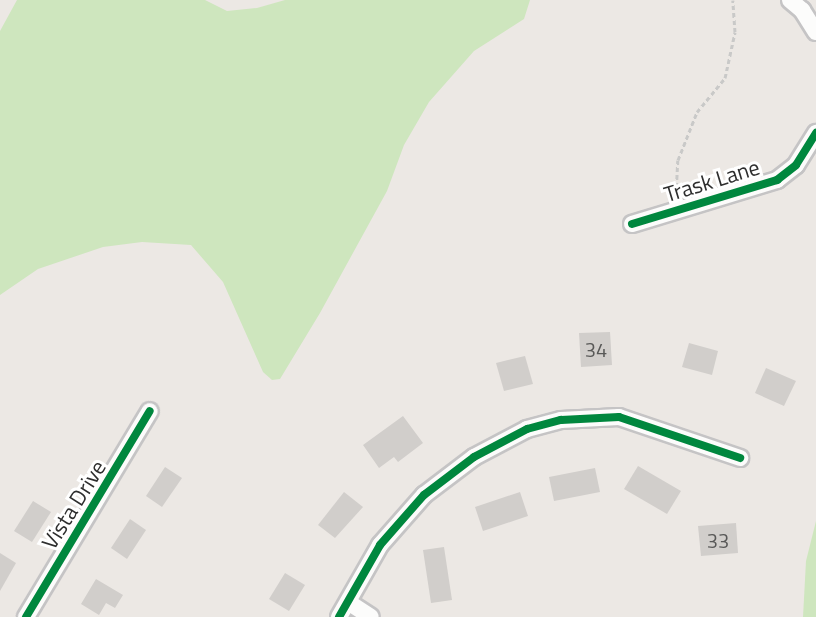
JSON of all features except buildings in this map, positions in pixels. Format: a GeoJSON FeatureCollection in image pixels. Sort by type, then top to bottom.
{"type":"FeatureCollection","features":[{"type":"Feature","properties":{"kind":"street"},"geometry":{"type":"LineString","coordinates":[[790,0],[802,10],[816,32]]}},
{"type":"Feature","properties":{"kind":"street","name":"Trask Lane"},"geometry":{"type":"LineString","coordinates":[[632,224],[777,180],[796,165],[816,133]]}},
{"type":"Feature","properties":{"kind":"street","name":"Vista Drive"},"geometry":{"type":"LineString","coordinates":[[26,617],[150,411]]}},
{"type":"Feature","properties":{"kind":"street"},"geometry":{"type":"LineString","coordinates":[[339,617],[380,545],[424,495],[474,457],[527,429],[561,420],[619,417],[741,458]]}},
{"type":"Feature","properties":{"kind":"street"},"geometry":{"type":"LineString","coordinates":[[348,602],[371,617]]}},
{"type":"Feature","properties":{"kind":"path"},"geometry":{"type":"LineString","coordinates":[[675,211],[678,160],[698,112],[725,78],[735,32],[733,0]]}},
{"type":"Feature","properties":{"kind":"green space"},"geometry":{"type":"Polygon","coordinates":[[[17,0],[205,0],[227,11],[257,8],[285,0],[530,0],[524,19],[474,51],[429,102],[404,145],[387,191],[320,313],[280,379],[272,380],[263,372],[223,282],[191,245],[142,242],[103,247],[38,269],[0,295],[0,31],[17,0]]]}},
{"type":"Feature","properties":{"kind":"green space"},"geometry":{"type":"Polygon","coordinates":[[[816,521],[816,617],[803,617],[806,561],[816,521]]]}},
{"type":"Feature","properties":{"kind":"cycle path"},"geometry":{"type":"LineString","coordinates":[[632,224],[777,180],[796,165],[816,133]]}},
{"type":"Feature","properties":{"kind":"cycle path"},"geometry":{"type":"LineString","coordinates":[[26,617],[150,411]]}},
{"type":"Feature","properties":{"kind":"cycle path"},"geometry":{"type":"LineString","coordinates":[[339,617],[380,545],[424,495],[474,457],[527,429],[561,420],[619,417],[740,458]]}}]}
